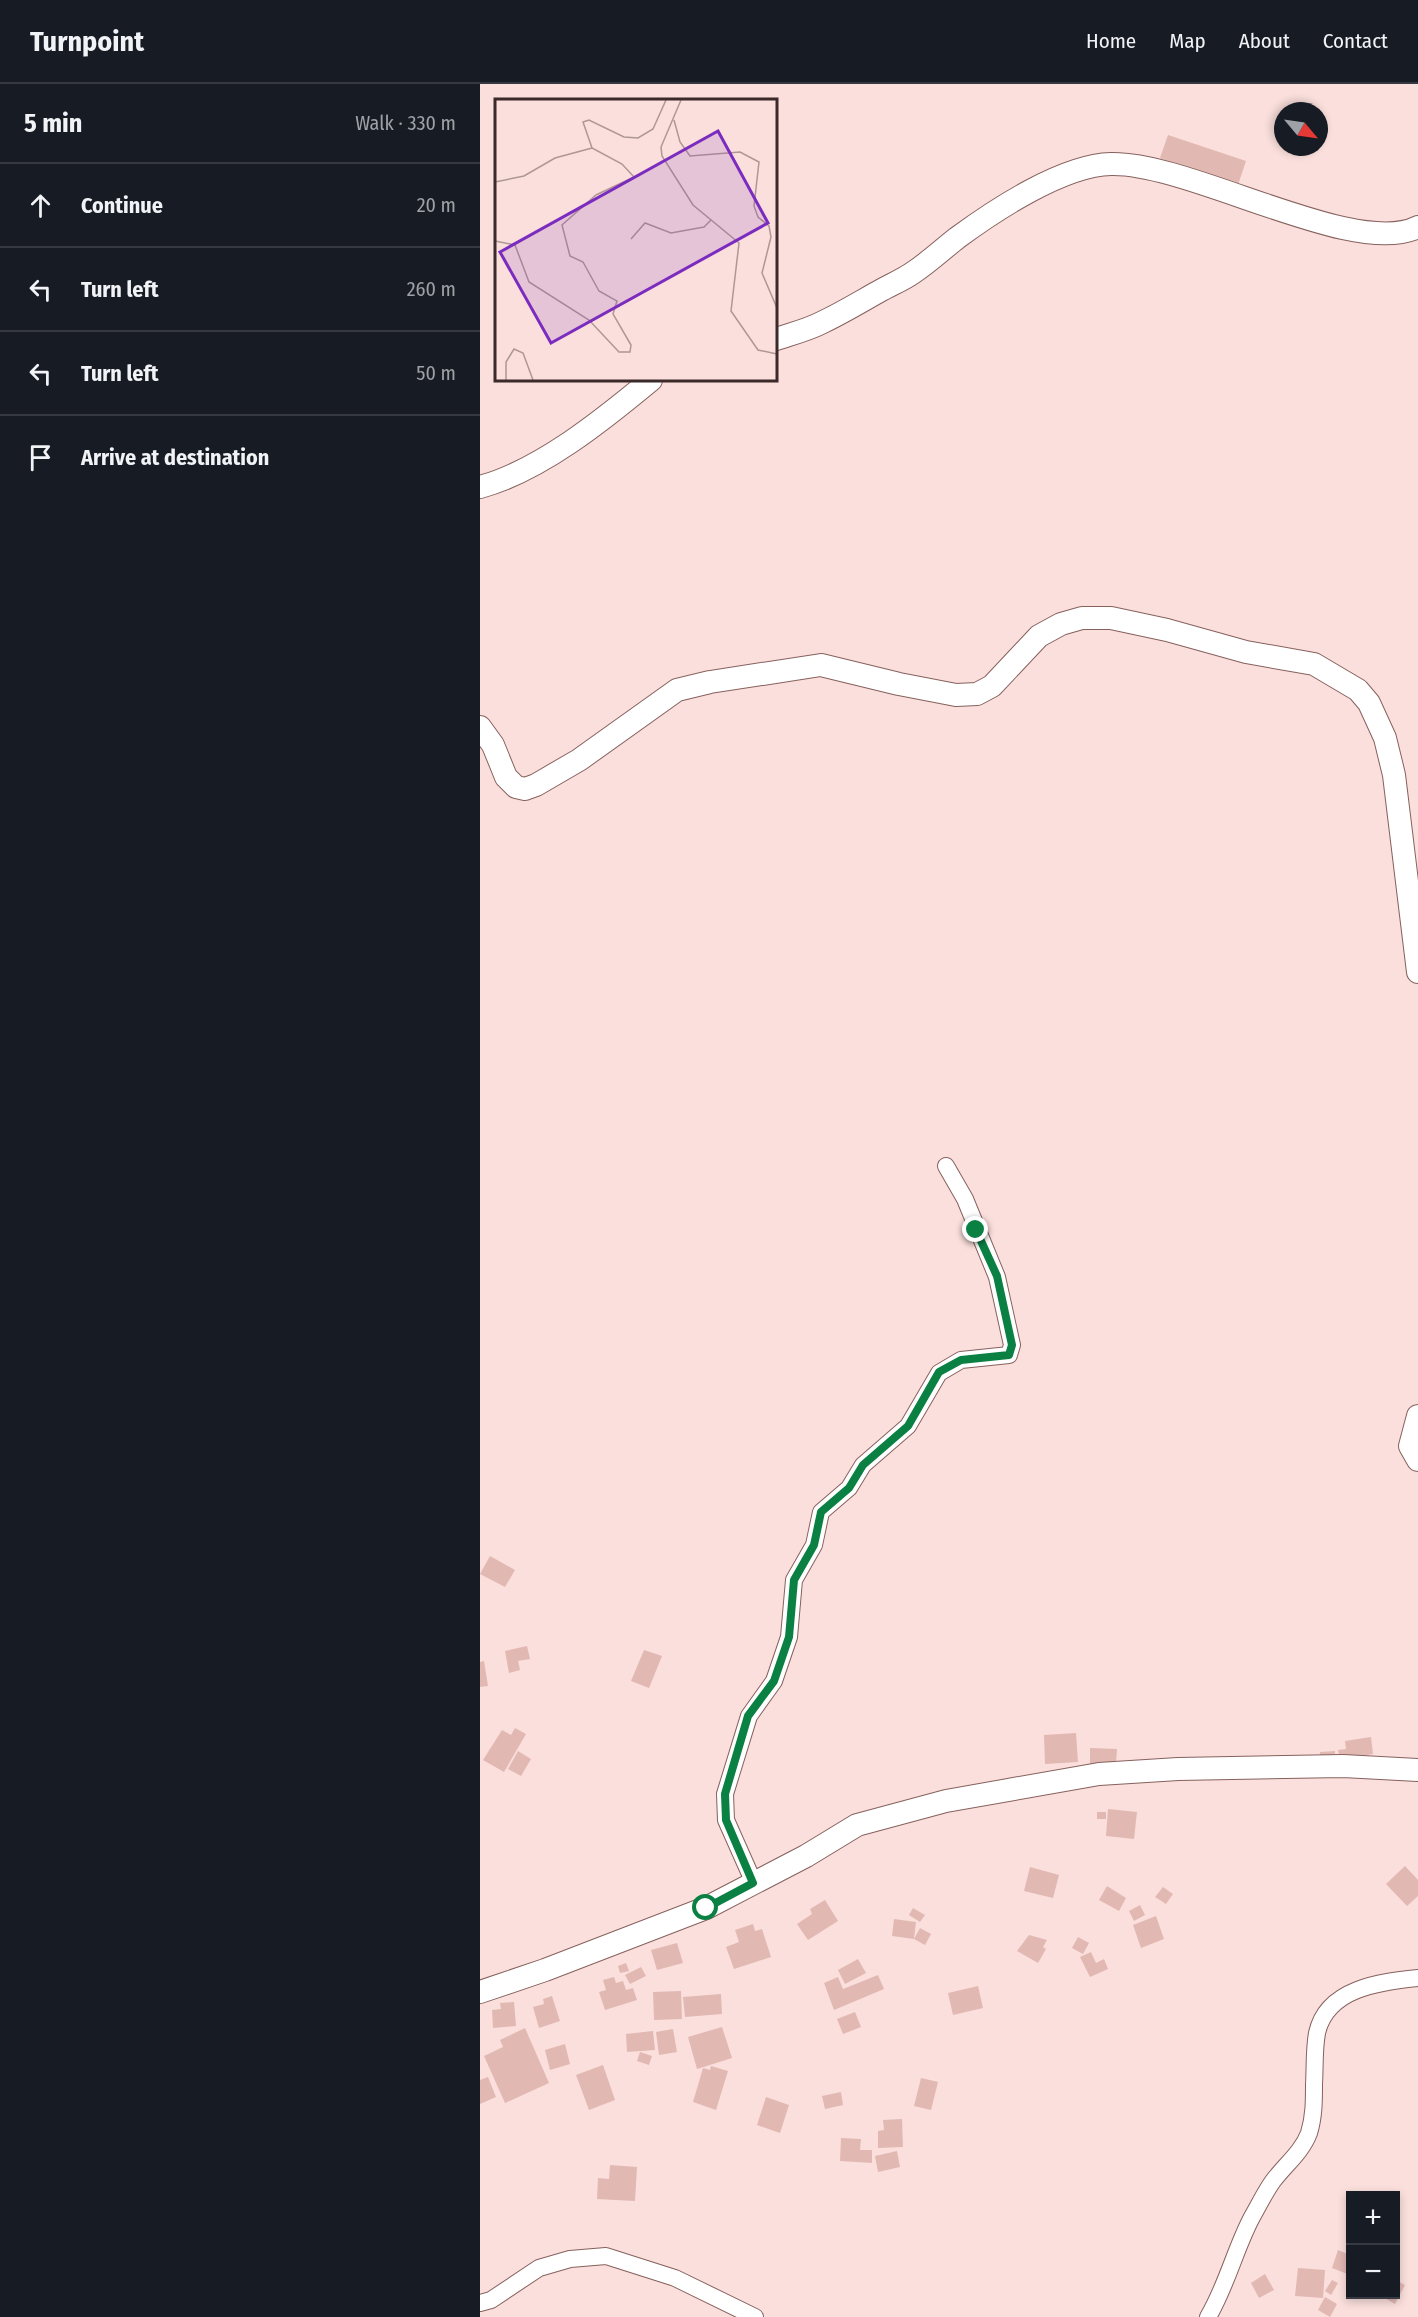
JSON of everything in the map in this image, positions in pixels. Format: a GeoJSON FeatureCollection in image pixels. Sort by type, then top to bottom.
{"type":"FeatureCollection","features":[{"type":"Feature","properties":{"kind":"street"},"geometry":{"type":"LineString","coordinates":[[777,339],[821,323],[913,273],[959,237],[1057,176],[1108,164],[1131,164],[1327,225],[1383,235],[1412,231],[1418,227]]}},
{"type":"Feature","properties":{"kind":"street"},"geometry":{"type":"LineString","coordinates":[[480,487],[497,483],[594,427],[650,381]]}},
{"type":"Feature","properties":{"kind":"street"},"geometry":{"type":"LineString","coordinates":[[480,728],[493,745],[506,777],[516,787],[525,789],[579,760],[677,690],[710,682],[821,665],[956,695],[977,694],[992,687],[1039,636],[1060,624],[1082,618],[1111,618],[1167,630],[1246,652],[1314,664],[1358,690],[1369,703],[1385,738],[1394,775],[1418,972]]}},
{"type":"Feature","properties":{"kind":"street"},"geometry":{"type":"LineString","coordinates":[[753,1883],[726,1820],[725,1794],[748,1716],[774,1681],[786,1648],[794,1580],[814,1545],[821,1512],[849,1488],[863,1465],[908,1426],[939,1372],[961,1360],[1009,1355],[1012,1345],[997,1276],[965,1199],[946,1166]]}},
{"type":"Feature","properties":{"kind":"street"},"geometry":{"type":"LineString","coordinates":[[1418,1416],[1410,1446],[1418,1460]]}},
{"type":"Feature","properties":{"kind":"street"},"geometry":{"type":"LineString","coordinates":[[480,1992],[545,1970],[706,1908],[806,1856],[857,1826],[946,1801],[1099,1774],[1178,1769],[1343,1766],[1418,1770]]}},
{"type":"Feature","properties":{"kind":"street"},"geometry":{"type":"LineString","coordinates":[[1208,2317],[1217,2301],[1251,2219],[1272,2182],[1308,2136],[1313,2119],[1317,2033],[1323,2018],[1332,2004],[1345,1995],[1368,1986],[1418,1978]]}},
{"type":"Feature","properties":{"kind":"street"},"geometry":{"type":"LineString","coordinates":[[480,2302],[491,2301],[539,2268],[570,2259],[606,2256],[675,2277],[755,2317]]}},
{"type":"Feature","properties":{"kind":"building"},"geometry":{"type":"Polygon","coordinates":[[[1168,135],[1246,161],[1238,185],[1160,158],[1168,135]]]}},
{"type":"Feature","properties":{"kind":"building"},"geometry":{"type":"Polygon","coordinates":[[[490,1556],[515,1570],[505,1587],[480,1574],[490,1556]]]}},
{"type":"Feature","properties":{"kind":"building"},"geometry":{"type":"Polygon","coordinates":[[[527,1646],[530,1659],[518,1661],[520,1670],[509,1673],[505,1651],[527,1646]]]}},
{"type":"Feature","properties":{"kind":"building"},"geometry":{"type":"Polygon","coordinates":[[[644,1650],[662,1656],[649,1688],[631,1681],[644,1650]]]}},
{"type":"Feature","properties":{"kind":"building"},"geometry":{"type":"Polygon","coordinates":[[[484,1661],[488,1686],[480,1687],[480,1662],[484,1661]]]}},
{"type":"Feature","properties":{"kind":"building"},"geometry":{"type":"Polygon","coordinates":[[[515,1728],[526,1734],[504,1772],[483,1760],[502,1730],[511,1735],[515,1728]]]}},
{"type":"Feature","properties":{"kind":"building"},"geometry":{"type":"Polygon","coordinates":[[[1076,1733],[1078,1762],[1045,1764],[1044,1735],[1076,1733]]]}},
{"type":"Feature","properties":{"kind":"building"},"geometry":{"type":"Polygon","coordinates":[[[1371,1737],[1373,1754],[1340,1760],[1338,1750],[1346,1749],[1345,1741],[1371,1737]]]}},
{"type":"Feature","properties":{"kind":"building"},"geometry":{"type":"Polygon","coordinates":[[[1090,1748],[1117,1749],[1116,1764],[1090,1764],[1090,1748]]]}},
{"type":"Feature","properties":{"kind":"building"},"geometry":{"type":"Polygon","coordinates":[[[518,1751],[531,1759],[521,1776],[508,1769],[518,1751]]]}},
{"type":"Feature","properties":{"kind":"building"},"geometry":{"type":"Polygon","coordinates":[[[1335,1751],[1335,1761],[1320,1762],[1320,1752],[1335,1751]]]}},
{"type":"Feature","properties":{"kind":"building"},"geometry":{"type":"Polygon","coordinates":[[[1108,1809],[1137,1812],[1134,1839],[1106,1836],[1108,1809]]]}},
{"type":"Feature","properties":{"kind":"building"},"geometry":{"type":"Polygon","coordinates":[[[1097,1812],[1106,1812],[1106,1819],[1097,1819],[1097,1812]]]}},
{"type":"Feature","properties":{"kind":"building"},"geometry":{"type":"Polygon","coordinates":[[[1405,1866],[1418,1880],[1418,1896],[1407,1906],[1386,1884],[1405,1866]]]}},
{"type":"Feature","properties":{"kind":"building"},"geometry":{"type":"Polygon","coordinates":[[[1030,1867],[1059,1875],[1053,1898],[1024,1891],[1030,1867]]]}},
{"type":"Feature","properties":{"kind":"building"},"geometry":{"type":"Polygon","coordinates":[[[1107,1886],[1126,1898],[1119,1911],[1099,1900],[1107,1886]]]}},
{"type":"Feature","properties":{"kind":"building"},"geometry":{"type":"Polygon","coordinates":[[[1163,1887],[1173,1894],[1166,1904],[1155,1897],[1163,1887]]]}},
{"type":"Feature","properties":{"kind":"building"},"geometry":{"type":"Polygon","coordinates":[[[825,1900],[838,1921],[808,1940],[797,1924],[812,1914],[810,1909],[825,1900]]]}},
{"type":"Feature","properties":{"kind":"building"},"geometry":{"type":"Polygon","coordinates":[[[1140,1905],[1145,1915],[1134,1921],[1129,1911],[1140,1905]]]}},
{"type":"Feature","properties":{"kind":"building"},"geometry":{"type":"Polygon","coordinates":[[[913,1908],[925,1915],[920,1922],[909,1915],[913,1908]]]}},
{"type":"Feature","properties":{"kind":"building"},"geometry":{"type":"Polygon","coordinates":[[[1156,1916],[1164,1939],[1141,1948],[1133,1925],[1156,1916]]]}},
{"type":"Feature","properties":{"kind":"building"},"geometry":{"type":"Polygon","coordinates":[[[894,1919],[916,1922],[914,1939],[892,1936],[894,1919]]]}},
{"type":"Feature","properties":{"kind":"building"},"geometry":{"type":"Polygon","coordinates":[[[753,1924],[755,1931],[762,1929],[771,1957],[734,1969],[726,1947],[739,1942],[735,1930],[753,1924]]]}},
{"type":"Feature","properties":{"kind":"building"},"geometry":{"type":"Polygon","coordinates":[[[920,1928],[931,1934],[925,1945],[914,1939],[920,1928]]]}},
{"type":"Feature","properties":{"kind":"building"},"geometry":{"type":"Polygon","coordinates":[[[1029,1935],[1047,1940],[1043,1947],[1046,1949],[1038,1963],[1017,1951],[1029,1935]]]}},
{"type":"Feature","properties":{"kind":"building"},"geometry":{"type":"Polygon","coordinates":[[[1078,1937],[1089,1943],[1083,1954],[1072,1948],[1078,1937]]]}},
{"type":"Feature","properties":{"kind":"building"},"geometry":{"type":"Polygon","coordinates":[[[677,1943],[683,1963],[657,1970],[651,1950],[677,1943]]]}},
{"type":"Feature","properties":{"kind":"building"},"geometry":{"type":"Polygon","coordinates":[[[1091,1952],[1096,1963],[1104,1959],[1108,1969],[1090,1977],[1080,1957],[1091,1952]]]}},
{"type":"Feature","properties":{"kind":"building"},"geometry":{"type":"Polygon","coordinates":[[[858,1959],[866,1973],[845,1984],[838,1970],[858,1959]]]}},
{"type":"Feature","properties":{"kind":"building"},"geometry":{"type":"Polygon","coordinates":[[[626,1963],[629,1971],[620,1973],[618,1966],[626,1963]]]}},
{"type":"Feature","properties":{"kind":"building"},"geometry":{"type":"Polygon","coordinates":[[[641,1967],[646,1976],[630,1984],[625,1975],[641,1967]]]}},
{"type":"Feature","properties":{"kind":"building"},"geometry":{"type":"Polygon","coordinates":[[[878,1975],[884,1989],[834,2010],[824,1983],[838,1977],[843,1989],[878,1975]]]}},
{"type":"Feature","properties":{"kind":"building"},"geometry":{"type":"Polygon","coordinates":[[[614,1977],[616,1983],[623,1981],[626,1990],[633,1988],[637,2000],[605,2010],[599,1992],[606,1990],[603,1980],[614,1977]]]}},
{"type":"Feature","properties":{"kind":"building"},"geometry":{"type":"Polygon","coordinates":[[[978,1986],[983,2008],[953,2015],[948,1993],[978,1986]]]}},
{"type":"Feature","properties":{"kind":"building"},"geometry":{"type":"Polygon","coordinates":[[[681,1991],[682,2019],[654,2020],[653,1992],[681,1991]]]}},
{"type":"Feature","properties":{"kind":"building"},"geometry":{"type":"Polygon","coordinates":[[[721,1994],[722,2014],[685,2017],[683,1997],[721,1994]]]}},
{"type":"Feature","properties":{"kind":"building"},"geometry":{"type":"Polygon","coordinates":[[[552,1996],[560,2021],[539,2028],[533,2007],[544,2004],[543,1999],[552,1996]]]}},
{"type":"Feature","properties":{"kind":"building"},"geometry":{"type":"Polygon","coordinates":[[[514,2002],[516,2026],[493,2028],[492,2010],[501,2009],[500,2003],[514,2002]]]}},
{"type":"Feature","properties":{"kind":"building"},"geometry":{"type":"Polygon","coordinates":[[[855,2012],[861,2027],[843,2034],[837,2019],[855,2012]]]}},
{"type":"Feature","properties":{"kind":"building"},"geometry":{"type":"Polygon","coordinates":[[[722,2027],[732,2058],[697,2069],[688,2037],[722,2027]]]}},
{"type":"Feature","properties":{"kind":"building"},"geometry":{"type":"Polygon","coordinates":[[[525,2028],[549,2083],[505,2103],[484,2056],[503,2047],[500,2040],[525,2028]]]}},
{"type":"Feature","properties":{"kind":"building"},"geometry":{"type":"Polygon","coordinates":[[[673,2029],[677,2052],[659,2055],[656,2032],[673,2029]]]}},
{"type":"Feature","properties":{"kind":"building"},"geometry":{"type":"Polygon","coordinates":[[[653,2031],[655,2050],[627,2052],[626,2034],[653,2031]]]}},
{"type":"Feature","properties":{"kind":"building"},"geometry":{"type":"Polygon","coordinates":[[[565,2044],[570,2064],[550,2070],[545,2050],[565,2044]]]}},
{"type":"Feature","properties":{"kind":"building"},"geometry":{"type":"Polygon","coordinates":[[[640,2052],[652,2056],[649,2065],[637,2061],[640,2052]]]}},
{"type":"Feature","properties":{"kind":"building"},"geometry":{"type":"Polygon","coordinates":[[[603,2065],[615,2100],[589,2110],[576,2075],[603,2065]]]}},
{"type":"Feature","properties":{"kind":"building"},"geometry":{"type":"Polygon","coordinates":[[[711,2066],[728,2071],[716,2110],[693,2102],[703,2068],[710,2070],[711,2066]]]}},
{"type":"Feature","properties":{"kind":"building"},"geometry":{"type":"Polygon","coordinates":[[[488,2077],[496,2097],[480,2104],[480,2080],[488,2077]]]}},
{"type":"Feature","properties":{"kind":"building"},"geometry":{"type":"Polygon","coordinates":[[[921,2078],[938,2082],[931,2110],[914,2106],[921,2078]]]}},
{"type":"Feature","properties":{"kind":"building"},"geometry":{"type":"Polygon","coordinates":[[[841,2092],[843,2105],[825,2109],[822,2096],[841,2092]]]}},
{"type":"Feature","properties":{"kind":"building"},"geometry":{"type":"Polygon","coordinates":[[[766,2097],[789,2105],[780,2133],[757,2125],[766,2097]]]}},
{"type":"Feature","properties":{"kind":"building"},"geometry":{"type":"Polygon","coordinates":[[[902,2119],[903,2147],[878,2148],[878,2131],[884,2130],[883,2120],[902,2119]]]}},
{"type":"Feature","properties":{"kind":"building"},"geometry":{"type":"Polygon","coordinates":[[[841,2138],[861,2139],[860,2150],[872,2150],[872,2163],[840,2161],[841,2138]]]}},
{"type":"Feature","properties":{"kind":"building"},"geometry":{"type":"Polygon","coordinates":[[[897,2151],[900,2167],[878,2172],[875,2156],[897,2151]]]}},
{"type":"Feature","properties":{"kind":"building"},"geometry":{"type":"Polygon","coordinates":[[[610,2165],[637,2167],[635,2201],[597,2199],[598,2178],[609,2179],[610,2165]]]}},
{"type":"Feature","properties":{"kind":"building"},"geometry":{"type":"Polygon","coordinates":[[[1338,2250],[1346,2253],[1346,2273],[1332,2268],[1338,2250]]]}},
{"type":"Feature","properties":{"kind":"building"},"geometry":{"type":"Polygon","coordinates":[[[1298,2268],[1325,2270],[1323,2298],[1295,2296],[1298,2268]]]}},
{"type":"Feature","properties":{"kind":"building"},"geometry":{"type":"Polygon","coordinates":[[[1265,2274],[1274,2290],[1259,2298],[1251,2283],[1265,2274]]]}},
{"type":"Feature","properties":{"kind":"building"},"geometry":{"type":"Polygon","coordinates":[[[1332,2280],[1338,2283],[1331,2295],[1325,2291],[1332,2280]]]}},
{"type":"Feature","properties":{"kind":"building"},"geometry":{"type":"Polygon","coordinates":[[[1400,2282],[1405,2285],[1400,2294],[1400,2282]]]}},
{"type":"Feature","properties":{"kind":"building"},"geometry":{"type":"Polygon","coordinates":[[[1325,2297],[1337,2304],[1330,2317],[1318,2310],[1325,2297]]]}},
{"type":"Feature","properties":{"kind":"building"},"geometry":{"type":"Polygon","coordinates":[[[1386,2299],[1398,2299],[1395,2304],[1386,2299]]]}},
{"type":"Feature","properties":{"kind":"route"},"geometry":{"type":"LineString","coordinates":[[706,1908],[753,1883],[726,1820],[725,1794],[748,1716],[774,1681],[789,1637],[794,1580],[814,1545],[821,1512],[849,1488],[863,1465],[908,1426],[939,1372],[961,1360],[1009,1355],[1012,1345],[997,1276],[976,1230]]}}]}
